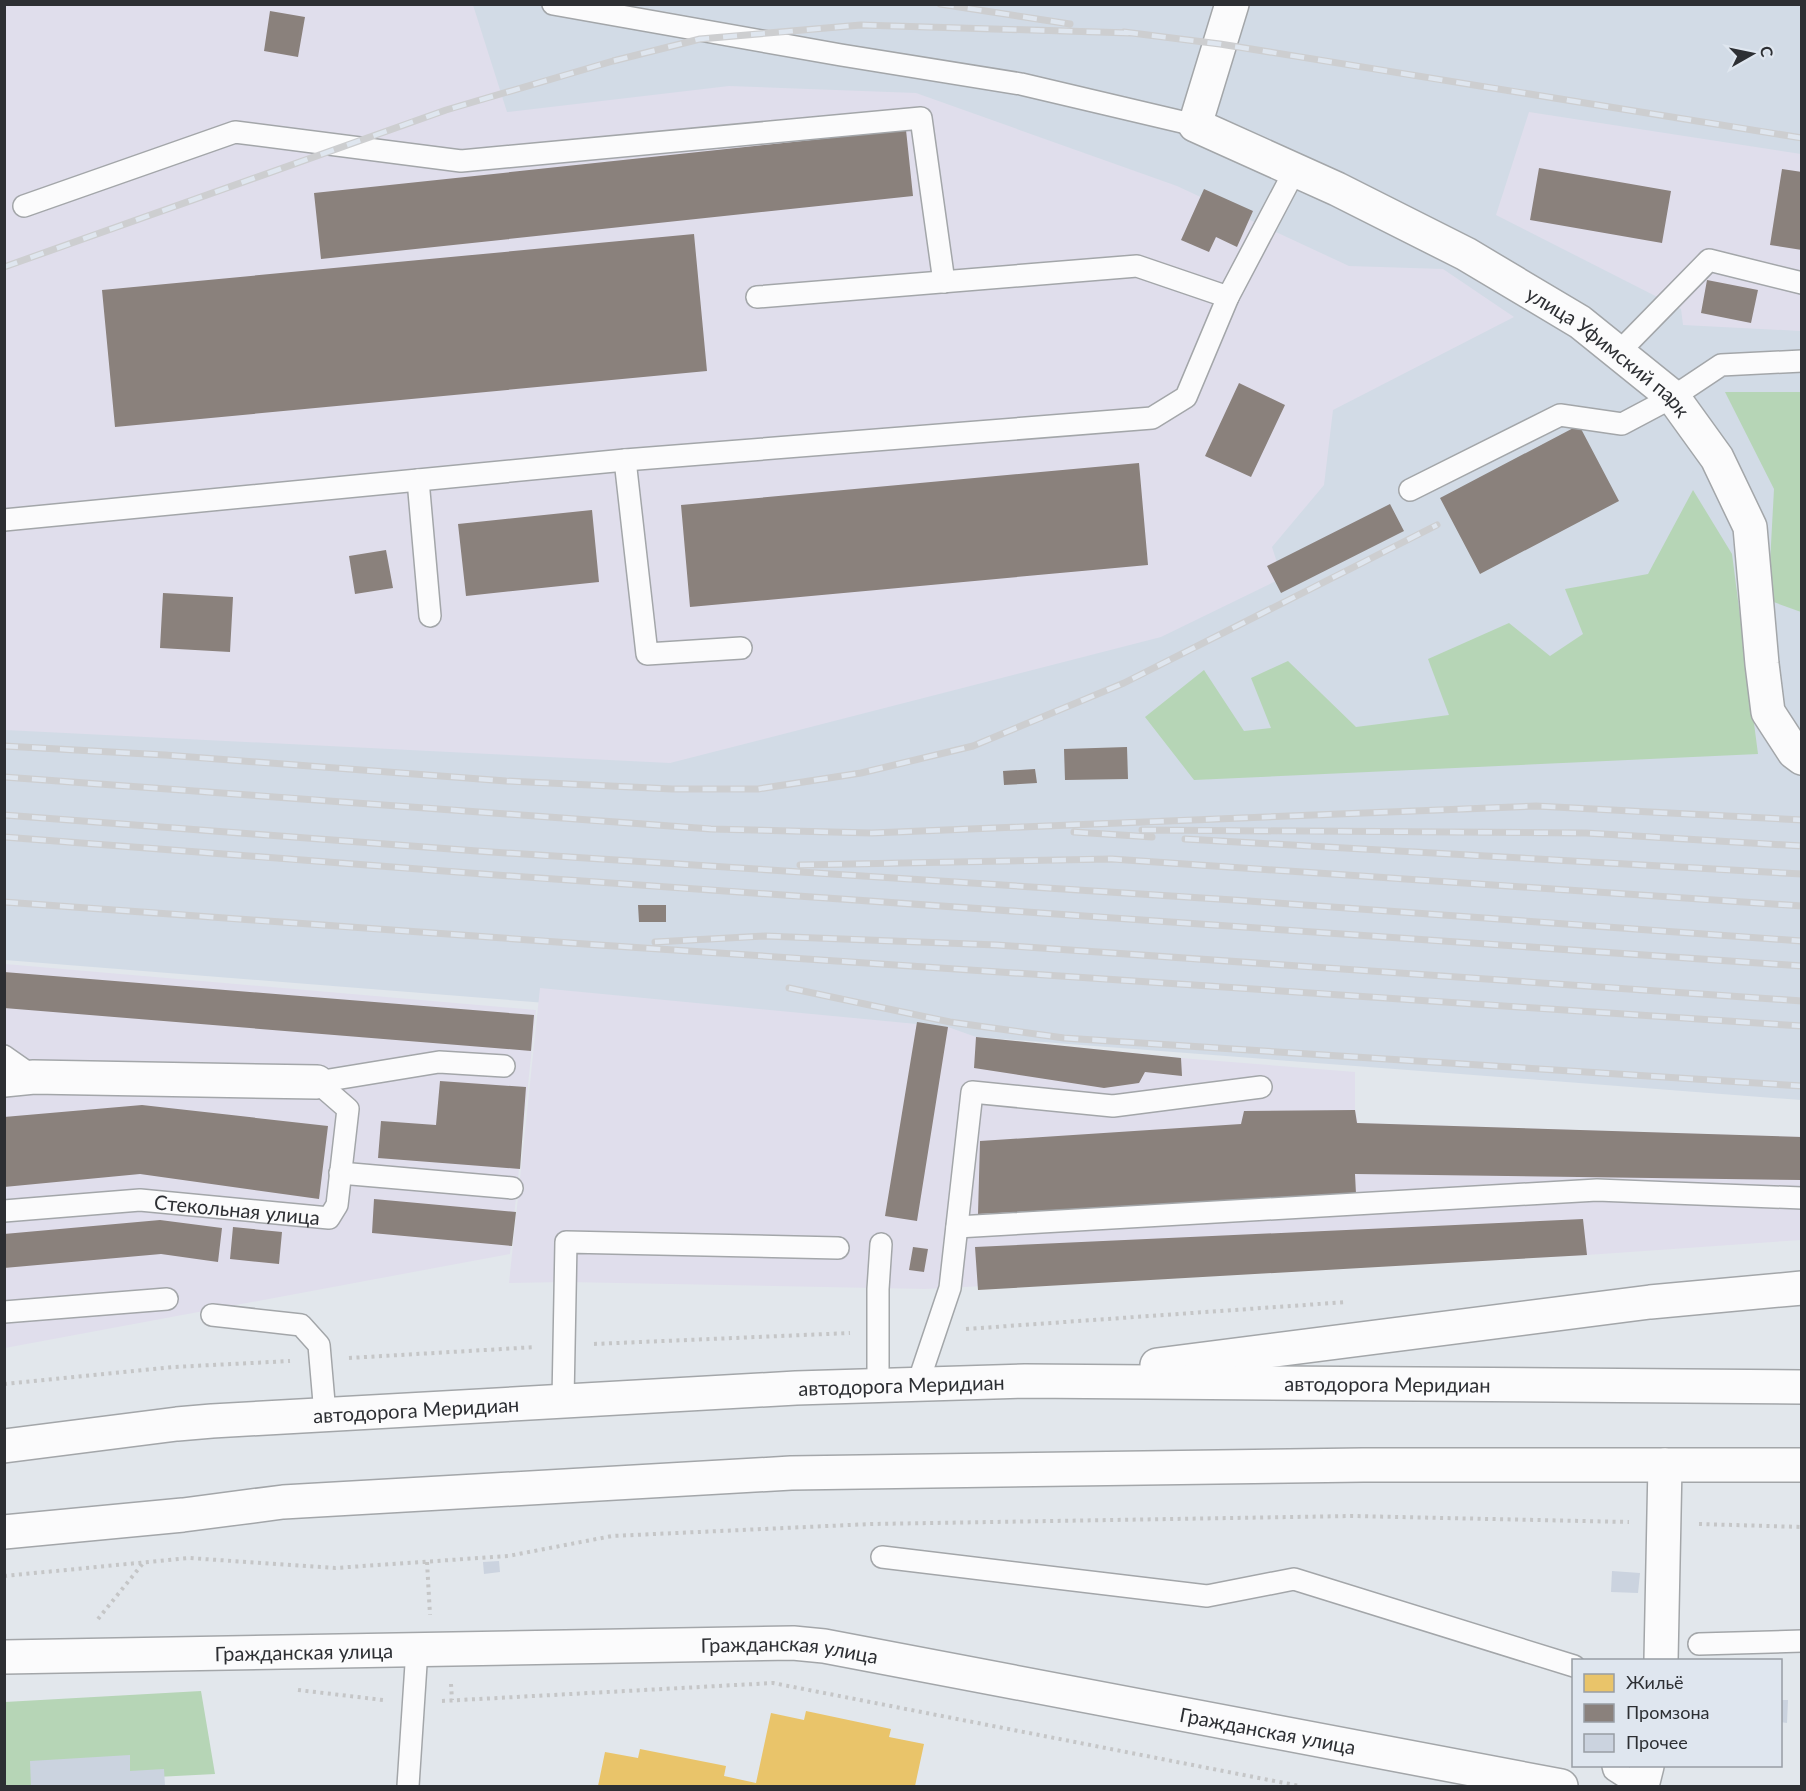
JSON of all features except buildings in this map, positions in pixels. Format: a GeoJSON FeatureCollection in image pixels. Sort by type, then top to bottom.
{"type":"FeatureCollection","features":[{"type":"Feature","properties":{"kind":"main road"},"geometry":{"type":"LineString","coordinates":[[1195,125],[1232,4]]}},
{"type":"Feature","properties":{"kind":"main road","name":"улица Уфимский парк"},"geometry":{"type":"LineString","coordinates":[[1195,125],[1295,170],[1466,254],[1580,322],[1673,397],[1717,458],[1750,527],[1768,712],[1794,752],[1802,758]]}},
{"type":"Feature","properties":{"kind":"main road"},"geometry":{"type":"LineString","coordinates":[[19,1078],[316,1082]]}},
{"type":"Feature","properties":{"kind":"main road"},"geometry":{"type":"LineString","coordinates":[[1024,1381],[1650,1302],[1802,1287]]}},
{"type":"Feature","properties":{"kind":"main road","name":"автодорога Меридиан"},"geometry":{"type":"LineString","coordinates":[[4,1446],[177,1424],[796,1388],[1024,1381],[1802,1387]]}},
{"type":"Feature","properties":{"kind":"main road"},"geometry":{"type":"LineString","coordinates":[[4,1532],[183,1515],[283,1502],[791,1473],[1364,1465],[1802,1464]]}},
{"type":"Feature","properties":{"kind":"main road"},"geometry":{"type":"LineString","coordinates":[[1661,1659],[1665,1465]]}},
{"type":"Feature","properties":{"kind":"main road","name":"Гражданская улица"},"geometry":{"type":"LineString","coordinates":[[4,1658],[793,1643],[824,1646],[1560,1786]]}},
{"type":"Feature","properties":{"kind":"main road"},"geometry":{"type":"LineString","coordinates":[[1641,1786],[1647,1767]]}},
{"type":"Feature","properties":{"kind":"lane"},"geometry":{"type":"LineString","coordinates":[[553,4],[1021,84],[1195,125]]}},
{"type":"Feature","properties":{"kind":"lane"},"geometry":{"type":"LineString","coordinates":[[24,206],[235,132],[461,161],[921,118],[944,282]]}},
{"type":"Feature","properties":{"kind":"lane"},"geometry":{"type":"LineString","coordinates":[[4,520],[625,460],[1152,418],[1186,397],[1228,297],[1295,170]]}},
{"type":"Feature","properties":{"kind":"lane"},"geometry":{"type":"LineString","coordinates":[[1618,352],[1709,260],[1802,283]]}},
{"type":"Feature","properties":{"kind":"lane"},"geometry":{"type":"LineString","coordinates":[[757,297],[1137,266],[1228,297]]}},
{"type":"Feature","properties":{"kind":"lane"},"geometry":{"type":"LineString","coordinates":[[1410,490],[1560,415],[1622,424],[1673,397],[1721,364],[1802,361]]}},
{"type":"Feature","properties":{"kind":"lane"},"geometry":{"type":"LineString","coordinates":[[625,460],[647,654],[741,648]]}},
{"type":"Feature","properties":{"kind":"lane"},"geometry":{"type":"LineString","coordinates":[[418,480],[430,616]]}},
{"type":"Feature","properties":{"kind":"lane"},"geometry":{"type":"LineString","coordinates":[[4,1056],[19,1078]]}},
{"type":"Feature","properties":{"kind":"lane"},"geometry":{"type":"LineString","coordinates":[[316,1082],[439,1062],[504,1066]]}},
{"type":"Feature","properties":{"kind":"lane","name":"Стекольная улица"},"geometry":{"type":"LineString","coordinates":[[4,1211],[140,1200],[329,1218],[337,1205],[348,1109],[316,1082]]}},
{"type":"Feature","properties":{"kind":"lane"},"geometry":{"type":"LineString","coordinates":[[917,1386],[950,1288],[972,1092],[1113,1106],[1261,1087]]}},
{"type":"Feature","properties":{"kind":"lane"},"geometry":{"type":"LineString","coordinates":[[340,1173],[512,1188]]}},
{"type":"Feature","properties":{"kind":"lane"},"geometry":{"type":"LineString","coordinates":[[957,1227],[1597,1190],[1802,1198]]}},
{"type":"Feature","properties":{"kind":"lane"},"geometry":{"type":"LineString","coordinates":[[563,1400],[566,1242],[838,1248]]}},
{"type":"Feature","properties":{"kind":"lane"},"geometry":{"type":"LineString","coordinates":[[878,1387],[878,1289],[881,1244]]}},
{"type":"Feature","properties":{"kind":"lane"},"geometry":{"type":"LineString","coordinates":[[4,1311],[167,1299]]}},
{"type":"Feature","properties":{"kind":"lane"},"geometry":{"type":"LineString","coordinates":[[212,1315],[301,1325],[319,1346],[325,1414]]}},
{"type":"Feature","properties":{"kind":"lane"},"geometry":{"type":"LineString","coordinates":[[882,1557],[1207,1596],[1294,1579],[1572,1665]]}},
{"type":"Feature","properties":{"kind":"lane"},"geometry":{"type":"LineString","coordinates":[[1700,1644],[1802,1641]]}},
{"type":"Feature","properties":{"kind":"lane"},"geometry":{"type":"LineString","coordinates":[[408,1786],[417,1649]]}},
{"type":"Feature","properties":{"kind":"lane"},"geometry":{"type":"LineString","coordinates":[[1613,1767],[1614,1770],[1641,1786]]}},
{"type":"Feature","properties":{"kind":"path"},"geometry":{"type":"LineString","coordinates":[[936,1331],[1354,1301]]}},
{"type":"Feature","properties":{"kind":"path"},"geometry":{"type":"LineString","coordinates":[[4,1384],[174,1367],[564,1345],[878,1332]]}},
{"type":"Feature","properties":{"kind":"path"},"geometry":{"type":"LineString","coordinates":[[67,1656],[144,1562]]}},
{"type":"Feature","properties":{"kind":"path"},"geometry":{"type":"LineString","coordinates":[[297,1690],[414,1704],[773,1683],[1300,1786]]}},
{"type":"Feature","properties":{"kind":"shaded area"},"geometry":{"type":"Polygon","coordinates":[[[4,5],[1801,5],[1801,1100],[5,960],[4,5]]]}},
{"type":"Feature","properties":{"kind":"shaded area"},"geometry":{"type":"Polygon","coordinates":[[[4,5],[473,5],[507,112],[729,86],[916,93],[1177,186],[1349,266],[1443,269],[1514,317],[1333,410],[1324,485],[1272,547],[1282,578],[1161,637],[670,763],[5,730],[4,5]]]}},
{"type":"Feature","properties":{"kind":"shaded area"},"geometry":{"type":"Polygon","coordinates":[[[1529,112],[1801,154],[1801,331],[1683,325],[1681,309],[1496,215],[1529,112]]]}},
{"type":"Feature","properties":{"kind":"shaded area"},"geometry":{"type":"Polygon","coordinates":[[[5,964],[536,1010],[510,1254],[5,1348],[5,964]]]}},
{"type":"Feature","properties":{"kind":"shaded area"},"geometry":{"type":"Polygon","coordinates":[[[540,988],[948,1027],[976,1037],[1181,1058],[1355,1072],[1355,1110],[1358,1123],[1801,1137],[1801,1240],[1587,1255],[925,1289],[565,1282],[509,1283],[540,988]]]}},
{"type":"Feature","properties":{"kind":"green space"},"geometry":{"type":"Polygon","coordinates":[[[1725,392],[1801,392],[1801,612],[1768,600],[1774,489],[1725,392]]]}},
{"type":"Feature","properties":{"kind":"green space"},"geometry":{"type":"Polygon","coordinates":[[[1693,490],[1732,554],[1758,754],[1194,780],[1145,717],[1204,670],[1244,731],[1271,728],[1251,678],[1288,661],[1356,727],[1449,715],[1428,659],[1509,623],[1550,656],[1583,634],[1565,589],[1648,574],[1693,490]]]}},
{"type":"Feature","properties":{"kind":"green space"},"geometry":{"type":"Polygon","coordinates":[[[201,1691],[215,1774],[59,1782],[59,1786],[5,1786],[5,1702],[201,1691]]]}},
{"type":"Feature","properties":{"kind":"railway"},"geometry":{"type":"LineString","coordinates":[[940,4],[1070,24]]}},
{"type":"Feature","properties":{"kind":"railway"},"geometry":{"type":"LineString","coordinates":[[4,267],[446,110],[613,61],[700,39],[861,25],[1130,33]]}},
{"type":"Feature","properties":{"kind":"railway"},"geometry":{"type":"LineString","coordinates":[[1124,32],[1220,44],[1802,138]]}},
{"type":"Feature","properties":{"kind":"railway"},"geometry":{"type":"LineString","coordinates":[[4,746],[165,755],[506,781],[672,789],[758,789],[861,773],[973,746],[1124,683],[1437,525]]}},
{"type":"Feature","properties":{"kind":"railway"},"geometry":{"type":"LineString","coordinates":[[4,777],[711,829],[872,833],[1536,806],[1802,820]]}},
{"type":"Feature","properties":{"kind":"railway"},"geometry":{"type":"LineString","coordinates":[[4,815],[477,851],[1249,901],[1802,941]]}},
{"type":"Feature","properties":{"kind":"railway"},"geometry":{"type":"LineString","coordinates":[[1142,830],[1586,833],[1802,846]]}},
{"type":"Feature","properties":{"kind":"railway"},"geometry":{"type":"LineString","coordinates":[[1074,832],[1152,837]]}},
{"type":"Feature","properties":{"kind":"railway"},"geometry":{"type":"LineString","coordinates":[[4,837],[496,875],[1802,966]]}},
{"type":"Feature","properties":{"kind":"railway"},"geometry":{"type":"LineString","coordinates":[[1185,839],[1802,874]]}},
{"type":"Feature","properties":{"kind":"railway"},"geometry":{"type":"LineString","coordinates":[[800,865],[1112,859],[1802,906]]}},
{"type":"Feature","properties":{"kind":"railway"},"geometry":{"type":"LineString","coordinates":[[4,902],[599,945],[1802,1026]]}},
{"type":"Feature","properties":{"kind":"railway"},"geometry":{"type":"LineString","coordinates":[[655,942],[765,936],[997,945],[1802,1001]]}},
{"type":"Feature","properties":{"kind":"railway"},"geometry":{"type":"LineString","coordinates":[[789,988],[950,1022],[1064,1038],[1802,1086]]}}]}
